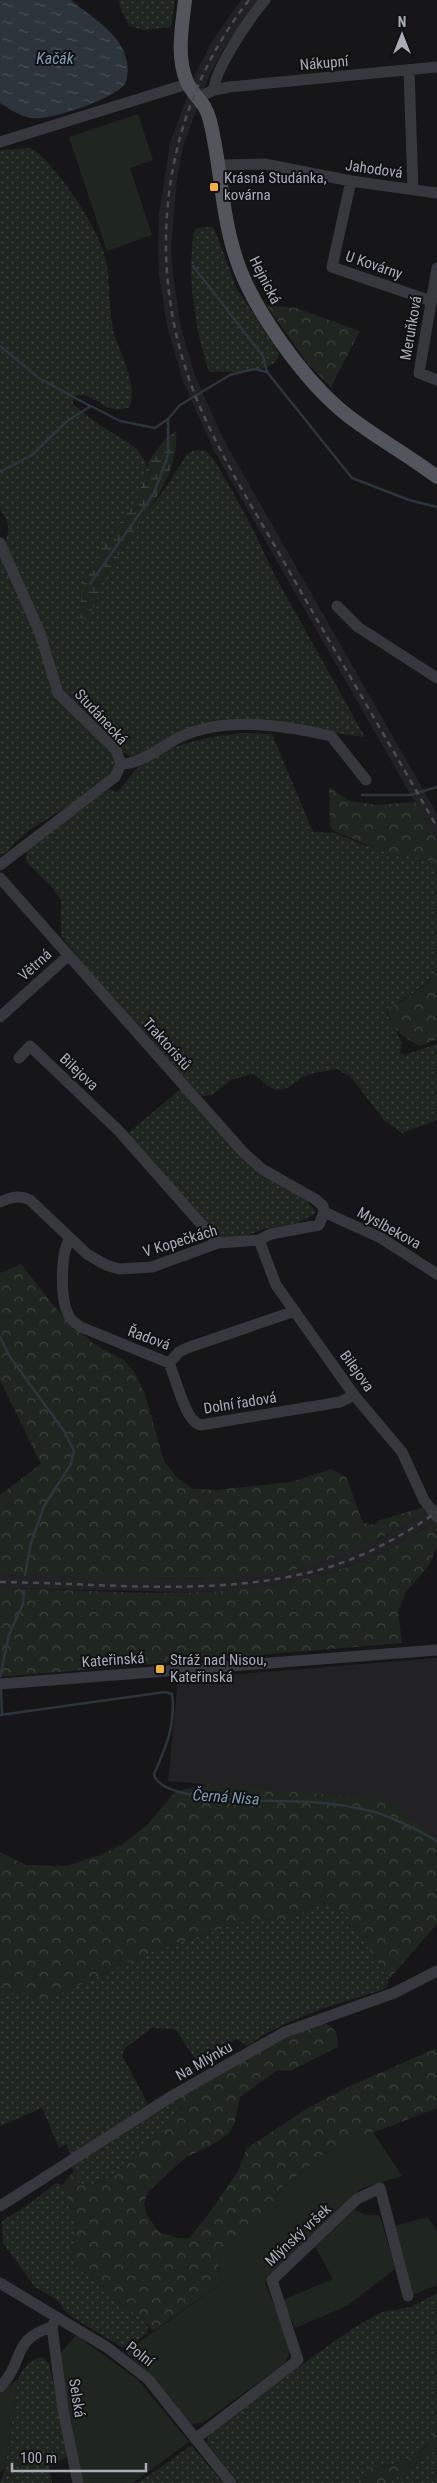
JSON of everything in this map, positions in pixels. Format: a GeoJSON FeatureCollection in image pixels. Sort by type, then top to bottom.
{"type":"FeatureCollection","features":[{"type":"Feature","properties":{"kind":"main road"},"geometry":{"type":"LineString","coordinates":[[185,0],[181,52],[187,84]]}},
{"type":"Feature","properties":{"kind":"main road","name":"Hejnická"},"geometry":{"type":"LineString","coordinates":[[187,84],[200,97],[210,121],[228,234],[241,274],[289,351],[332,402],[437,477]]}},
{"type":"Feature","properties":{"kind":"street"},"geometry":{"type":"LineString","coordinates":[[214,90],[214,84],[227,59],[252,15],[265,0]]}},
{"type":"Feature","properties":{"kind":"street","name":"Nákupní"},"geometry":{"type":"LineString","coordinates":[[200,97],[214,90],[229,87],[437,67]]}},
{"type":"Feature","properties":{"kind":"street"},"geometry":{"type":"LineString","coordinates":[[409,70],[413,189]]}},
{"type":"Feature","properties":{"kind":"street"},"geometry":{"type":"LineString","coordinates":[[0,142],[187,84]]}},
{"type":"Feature","properties":{"kind":"street","name":"Jahodová"},"geometry":{"type":"LineString","coordinates":[[218,165],[265,164],[351,181],[437,193]]}},
{"type":"Feature","properties":{"kind":"street","name":"U Kovárny"},"geometry":{"type":"LineString","coordinates":[[351,181],[332,267],[431,301]]}},
{"type":"Feature","properties":{"kind":"street","name":"Meruňková"},"geometry":{"type":"LineString","coordinates":[[437,268],[419,373],[437,380]]}},
{"type":"Feature","properties":{"kind":"street","name":"Studánecká"},"geometry":{"type":"LineString","coordinates":[[0,543],[40,633],[58,693],[116,750],[121,764],[115,778],[0,866]]}},
{"type":"Feature","properties":{"kind":"street"},"geometry":{"type":"LineString","coordinates":[[337,606],[358,627],[437,678]]}},
{"type":"Feature","properties":{"kind":"street"},"geometry":{"type":"LineString","coordinates":[[121,764],[132,764],[181,736],[217,726],[261,724],[331,736],[366,780]]}},
{"type":"Feature","properties":{"kind":"street","name":"Traktoristů"},"geometry":{"type":"LineString","coordinates":[[0,878],[243,1152],[262,1169],[315,1199],[323,1206],[324,1212]]}},
{"type":"Feature","properties":{"kind":"street","name":"Větrná"},"geometry":{"type":"LineString","coordinates":[[0,1017],[68,956]]}},
{"type":"Feature","properties":{"kind":"street","name":"Bilejova"},"geometry":{"type":"LineString","coordinates":[[19,1058],[30,1046],[119,1131],[218,1243]]}},
{"type":"Feature","properties":{"kind":"street","name":"V Kopečkách"},"geometry":{"type":"LineString","coordinates":[[0,1202],[12,1196],[22,1196],[30,1200],[96,1260],[106,1265],[126,1270],[152,1266],[218,1243],[259,1240],[270,1234],[319,1224],[324,1212]]}},
{"type":"Feature","properties":{"kind":"street","name":"Myslbekova"},"geometry":{"type":"LineString","coordinates":[[324,1212],[380,1238],[437,1274]]}},
{"type":"Feature","properties":{"kind":"street","name":"Řadová"},"geometry":{"type":"LineString","coordinates":[[70,1238],[64,1247],[63,1300],[70,1318],[81,1327],[170,1363],[179,1352],[187,1348],[295,1311]]}},
{"type":"Feature","properties":{"kind":"street","name":"Bilejova"},"geometry":{"type":"LineString","coordinates":[[259,1240],[276,1285],[354,1395],[402,1452],[424,1500],[437,1517]]}},
{"type":"Feature","properties":{"kind":"street","name":"Dolní řadová"},"geometry":{"type":"LineString","coordinates":[[170,1363],[189,1417],[196,1424],[201,1425],[340,1402],[354,1395]]}},
{"type":"Feature","properties":{"kind":"street","name":"Kateřinská"},"geometry":{"type":"LineString","coordinates":[[0,1684],[437,1650]]}},
{"type":"Feature","properties":{"kind":"street","name":"Na Mlýnku"},"geometry":{"type":"LineString","coordinates":[[0,2206],[172,2096],[285,2032],[394,1993],[437,1971]]}},
{"type":"Feature","properties":{"kind":"street","name":"Mlýnský vršek"},"geometry":{"type":"LineString","coordinates":[[195,2439],[298,2360],[272,2280],[357,2199],[380,2188],[408,2296]]}},
{"type":"Feature","properties":{"kind":"street","name":"Polní"},"geometry":{"type":"LineString","coordinates":[[0,2284],[54,2323],[108,2348],[148,2379],[231,2483]]}},
{"type":"Feature","properties":{"kind":"street"},"geometry":{"type":"LineString","coordinates":[[0,2387],[13,2370],[25,2340],[32,2334],[54,2323]]}},
{"type":"Feature","properties":{"kind":"street","name":"Selská"},"geometry":{"type":"LineString","coordinates":[[54,2323],[63,2410],[78,2483]]}},
{"type":"Feature","properties":{"kind":"shaded area"},"geometry":{"type":"Polygon","coordinates":[[[241,0],[258,0],[225,47],[209,76],[183,147],[177,179],[171,249],[180,323],[195,376],[225,442],[437,814],[437,841],[213,449],[183,381],[167,326],[159,275],[158,249],[159,214],[170,143],[197,70],[213,40],[241,0]]]}},
{"type":"Feature","properties":{"kind":"shaded area"},"geometry":{"type":"Polygon","coordinates":[[[437,1503],[437,1520],[406,1540],[368,1559],[304,1581],[243,1590],[192,1592],[0,1588],[0,1575],[192,1579],[241,1577],[301,1568],[322,1562],[382,1538],[437,1503]]]}},
{"type":"Feature","properties":{"kind":"shaded area"},"geometry":{"type":"Polygon","coordinates":[[[437,1658],[437,1837],[382,1799],[168,1781],[178,1679],[437,1658]]]}},
{"type":"Feature","properties":{"kind":"green space"},"geometry":{"type":"Polygon","coordinates":[[[119,0],[175,0],[171,27],[144,30],[129,26],[120,7],[119,0]]]}},
{"type":"Feature","properties":{"kind":"green space"},"geometry":{"type":"Polygon","coordinates":[[[138,114],[153,160],[130,168],[152,235],[107,251],[69,137],[138,114]]]}},
{"type":"Feature","properties":{"kind":"green space"},"geometry":{"type":"Polygon","coordinates":[[[30,148],[52,167],[64,182],[76,198],[96,233],[108,269],[114,333],[130,379],[132,398],[130,407],[113,409],[88,396],[81,395],[73,397],[73,404],[91,419],[136,448],[146,462],[148,487],[88,574],[82,597],[100,588],[137,525],[165,489],[187,454],[195,450],[206,451],[214,460],[230,487],[253,529],[275,576],[365,737],[327,732],[212,725],[134,758],[123,752],[73,702],[61,687],[52,652],[5,543],[8,525],[0,509],[0,150],[30,148]]]}},
{"type":"Feature","properties":{"kind":"green space"},"geometry":{"type":"Polygon","coordinates":[[[202,227],[213,227],[215,230],[237,289],[279,353],[276,362],[252,371],[209,372],[199,337],[193,301],[191,266],[194,230],[202,227]]]}},
{"type":"Feature","properties":{"kind":"green space"},"geometry":{"type":"Polygon","coordinates":[[[266,305],[296,308],[360,331],[331,387],[308,364],[266,305]]]}},
{"type":"Feature","properties":{"kind":"green space"},"geometry":{"type":"Polygon","coordinates":[[[176,431],[176,448],[166,480],[120,553],[88,619],[78,618],[84,583],[102,548],[138,497],[149,461],[164,440],[176,431]]]}},
{"type":"Feature","properties":{"kind":"green space"},"geometry":{"type":"Polygon","coordinates":[[[0,557],[2,557],[43,650],[54,689],[102,740],[116,758],[115,772],[79,799],[30,830],[14,843],[8,851],[0,855],[0,557]]]}},
{"type":"Feature","properties":{"kind":"green space"},"geometry":{"type":"Polygon","coordinates":[[[245,733],[272,734],[313,832],[335,833],[361,844],[432,861],[437,878],[437,969],[421,988],[385,1010],[402,1043],[400,1053],[405,1055],[437,1044],[437,1120],[402,1133],[384,1120],[350,1076],[336,1069],[309,1075],[287,1088],[279,1090],[271,1088],[252,1074],[231,1080],[212,1095],[201,1096],[93,976],[61,936],[61,900],[52,887],[26,862],[27,849],[109,789],[117,792],[140,766],[151,758],[190,742],[245,733]]]}},
{"type":"Feature","properties":{"kind":"green space"},"geometry":{"type":"Polygon","coordinates":[[[329,787],[350,801],[377,805],[415,802],[437,841],[437,878],[432,861],[384,852],[334,831],[330,826],[329,787]]]}},
{"type":"Feature","properties":{"kind":"green space"},"geometry":{"type":"Polygon","coordinates":[[[437,970],[437,1039],[420,1046],[395,1028],[388,1012],[385,1010],[421,989],[437,970]]]}},
{"type":"Feature","properties":{"kind":"green space"},"geometry":{"type":"Polygon","coordinates":[[[184,1086],[263,1172],[304,1195],[316,1213],[295,1225],[267,1228],[240,1238],[220,1238],[126,1135],[184,1086]]]}},
{"type":"Feature","properties":{"kind":"green space"},"geometry":{"type":"Polygon","coordinates":[[[21,1264],[62,1316],[94,1344],[124,1360],[134,1372],[145,1394],[164,1461],[178,1479],[193,1489],[216,1490],[291,1482],[331,1469],[346,1477],[363,1523],[374,1525],[380,1520],[424,1507],[424,1512],[362,1547],[322,1562],[281,1572],[238,1577],[195,1578],[0,1575],[0,1495],[41,1464],[0,1380],[0,1273],[21,1264]]]}},
{"type":"Feature","properties":{"kind":"green space"},"geometry":{"type":"Polygon","coordinates":[[[437,1520],[437,1546],[430,1564],[406,1592],[398,1612],[402,1643],[0,1677],[0,1588],[170,1593],[226,1591],[281,1584],[334,1571],[386,1550],[437,1520]]]}},
{"type":"Feature","properties":{"kind":"green space"},"geometry":{"type":"Polygon","coordinates":[[[206,1784],[383,1799],[437,1837],[437,1924],[389,1979],[346,1914],[327,1903],[311,1906],[301,1914],[286,1920],[250,1919],[149,1953],[44,2001],[25,1993],[0,1993],[0,1852],[26,1865],[67,1866],[103,1854],[126,1842],[147,1825],[175,1792],[206,1784]]]}},
{"type":"Feature","properties":{"kind":"green space"},"geometry":{"type":"Polygon","coordinates":[[[327,1903],[346,1914],[389,1979],[387,1987],[329,2006],[278,2027],[247,2046],[237,2039],[196,2060],[175,2029],[152,2028],[125,2048],[122,2055],[148,2104],[70,2156],[67,2144],[59,2148],[42,2108],[0,2126],[0,1993],[25,1993],[44,2001],[149,1953],[250,1919],[286,1920],[301,1914],[311,1906],[327,1903]]]}},
{"type":"Feature","properties":{"kind":"green space"},"geometry":{"type":"Polygon","coordinates":[[[325,2023],[336,2032],[338,2047],[290,2071],[278,2070],[240,2097],[234,2125],[229,2134],[208,2147],[186,2157],[148,2192],[144,2203],[147,2215],[159,2232],[177,2238],[189,2238],[207,2216],[238,2171],[247,2148],[308,2108],[350,2086],[437,2048],[437,2108],[329,2150],[283,2187],[269,2206],[227,2245],[219,2263],[218,2276],[222,2283],[153,2331],[145,2321],[116,2300],[106,2287],[92,2280],[78,2268],[71,2256],[77,2227],[62,2185],[74,2171],[82,2184],[92,2186],[108,2178],[166,2129],[177,2111],[179,2096],[286,2034],[325,2023]]]}},
{"type":"Feature","properties":{"kind":"green space"},"geometry":{"type":"Polygon","coordinates":[[[179,2096],[177,2111],[166,2129],[108,2178],[92,2186],[82,2184],[71,2166],[179,2096]]]}},
{"type":"Feature","properties":{"kind":"green space"},"geometry":{"type":"Polygon","coordinates":[[[373,2132],[402,2176],[362,2188],[268,2276],[265,2283],[289,2341],[289,2355],[284,2364],[202,2423],[191,2424],[155,2379],[125,2352],[222,2283],[218,2276],[219,2263],[226,2245],[269,2206],[283,2187],[329,2150],[373,2132]]]}},
{"type":"Feature","properties":{"kind":"green space"},"geometry":{"type":"Polygon","coordinates":[[[56,2183],[62,2185],[77,2227],[71,2257],[78,2268],[92,2280],[106,2287],[116,2300],[145,2321],[148,2327],[147,2333],[132,2345],[122,2347],[66,2312],[56,2299],[35,2287],[3,2243],[2,2221],[29,2204],[56,2183]]]}},
{"type":"Feature","properties":{"kind":"green space"},"geometry":{"type":"Polygon","coordinates":[[[356,2210],[365,2215],[378,2215],[381,2219],[395,2269],[347,2306],[295,2328],[283,2300],[333,2279],[315,2247],[356,2210]]]}},
{"type":"Feature","properties":{"kind":"green space"},"geometry":{"type":"Polygon","coordinates":[[[428,2217],[437,2231],[437,2285],[413,2295],[394,2226],[428,2217]]]}},
{"type":"Feature","properties":{"kind":"green space"},"geometry":{"type":"Polygon","coordinates":[[[437,2293],[437,2421],[429,2443],[415,2456],[406,2461],[376,2468],[367,2468],[357,2483],[239,2483],[207,2443],[209,2430],[355,2327],[382,2312],[411,2307],[437,2293]]]}},
{"type":"Feature","properties":{"kind":"green space"},"geometry":{"type":"Polygon","coordinates":[[[76,2335],[138,2380],[189,2442],[133,2483],[83,2483],[58,2356],[76,2335]]]}},
{"type":"Feature","properties":{"kind":"green space"},"geometry":{"type":"Polygon","coordinates":[[[42,2357],[49,2363],[68,2456],[49,2467],[52,2483],[0,2483],[5,2469],[18,2379],[27,2365],[42,2357]]]}},
{"type":"Feature","properties":{"kind":"green space"},"geometry":{"type":"Polygon","coordinates":[[[18,2379],[5,2469],[0,2472],[0,2392],[18,2379]]]}},
{"type":"Feature","properties":{"kind":"green space"},"geometry":{"type":"Polygon","coordinates":[[[435,2421],[437,2421],[437,2449],[388,2483],[357,2483],[367,2468],[383,2467],[400,2462],[423,2450],[429,2442],[435,2421]]]}},
{"type":"Feature","properties":{"kind":"green space"},"geometry":{"type":"Polygon","coordinates":[[[192,2446],[223,2483],[138,2483],[189,2447],[192,2446]]]}},
{"type":"Feature","properties":{"kind":"green space"},"geometry":{"type":"Polygon","coordinates":[[[437,2449],[437,2483],[388,2483],[437,2449]]]}},
{"type":"Feature","properties":{"kind":"water","name":"Kačák"},"geometry":{"type":"Polygon","coordinates":[[[0,0],[71,0],[106,28],[118,41],[128,66],[124,85],[118,91],[80,108],[40,118],[23,116],[0,103],[0,0]]]}},
{"type":"Feature","properties":{"kind":"waterway"},"geometry":{"type":"LineString","coordinates":[[193,266],[263,356],[267,372],[352,478],[409,500],[437,507]]}},
{"type":"Feature","properties":{"kind":"waterway"},"geometry":{"type":"LineString","coordinates":[[0,346],[39,378],[90,406]]}},
{"type":"Feature","properties":{"kind":"waterway"},"geometry":{"type":"LineString","coordinates":[[0,472],[32,455],[67,421],[91,406],[120,421],[155,428],[168,419],[180,405],[230,375],[254,369],[267,372]]}},
{"type":"Feature","properties":{"kind":"waterway"},"geometry":{"type":"LineString","coordinates":[[90,584],[154,493],[168,455],[168,419]]}},
{"type":"Feature","properties":{"kind":"waterway"},"geometry":{"type":"LineString","coordinates":[[362,795],[410,795],[437,787]]}},
{"type":"Feature","properties":{"kind":"waterway"},"geometry":{"type":"LineString","coordinates":[[0,1337],[10,1357],[64,1431],[74,1451],[71,1464],[44,1506],[31,1543],[25,1575]]}},
{"type":"Feature","properties":{"kind":"waterway"},"geometry":{"type":"LineString","coordinates":[[0,1677],[9,1635],[23,1604],[24,1591]]}},
{"type":"Feature","properties":{"kind":"waterway"},"geometry":{"type":"LineString","coordinates":[[1,1690],[2,1715]]}},
{"type":"Feature","properties":{"kind":"waterway","name":"Černá Nisa"},"geometry":{"type":"LineString","coordinates":[[0,1715],[165,1692],[172,1694],[173,1716],[169,1736],[154,1774],[161,1784],[177,1791],[198,1796],[334,1804],[359,1808],[391,1818],[437,1841]]}},
{"type":"Feature","properties":{"kind":"railway"},"geometry":{"type":"LineString","coordinates":[[249,0],[218,45],[195,94],[178,144],[169,197],[166,250],[170,303],[182,356],[200,407],[230,469],[437,827]]}},
{"type":"Feature","properties":{"kind":"railway"},"geometry":{"type":"LineString","coordinates":[[0,1582],[162,1587],[203,1586],[283,1578],[322,1569],[352,1559],[396,1538],[437,1512]]}},
{"type":"Feature","properties":{"kind":"place","name":"Krásná Studánka, kovárna"},"geometry":{"type":"Point","coordinates":[214,187]}},
{"type":"Feature","properties":{"kind":"place","name":"Stráž nad Nisou, Kateřinská"},"geometry":{"type":"Point","coordinates":[160,1669]}}]}
